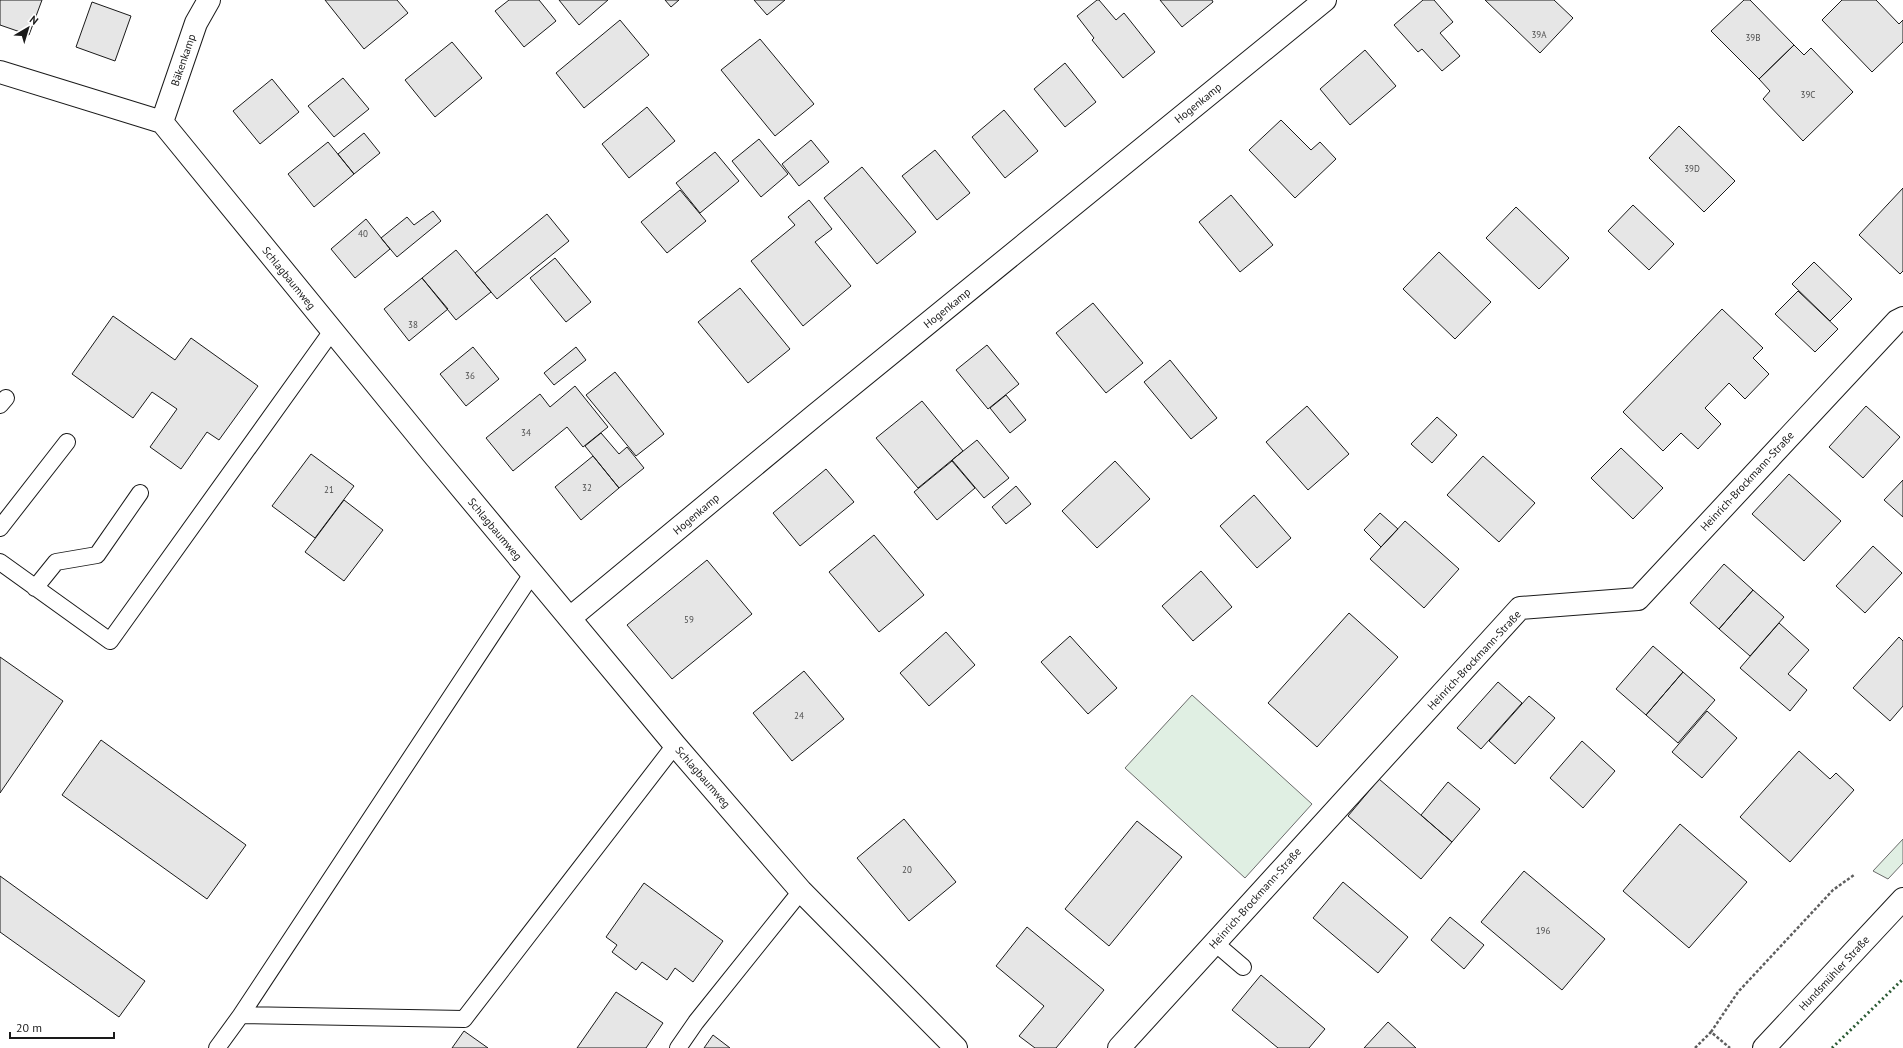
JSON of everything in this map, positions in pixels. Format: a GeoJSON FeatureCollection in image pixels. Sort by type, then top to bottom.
{"type":"FeatureCollection","features":[{"type":"Feature","properties":{"kind":"street","name":"Bäkenkamp"},"geometry":{"type":"LineString","coordinates":[[162,122],[196,23],[209,0]]}},
{"type":"Feature","properties":{"kind":"street","name":"Hogenkamp"},"geometry":{"type":"LineString","coordinates":[[570,618],[814,416],[1325,0]]}},
{"type":"Feature","properties":{"kind":"street"},"geometry":{"type":"LineString","coordinates":[[0,72],[162,122]]}},
{"type":"Feature","properties":{"kind":"street","name":"Schlagbaumweg"},"geometry":{"type":"LineString","coordinates":[[162,122],[532,574],[675,745],[801,891],[956,1048]]}},
{"type":"Feature","properties":{"kind":"street","name":"Heinrich-Brockmann-Straße"},"geometry":{"type":"LineString","coordinates":[[1121,1047],[1520,608],[1638,599],[1897,321],[1903,318]]}},
{"type":"Feature","properties":{"kind":"street","name":"Hundsmühler Straße"},"geometry":{"type":"LineString","coordinates":[[1764,1048],[1903,899]]}},
{"type":"Feature","properties":{"kind":"lane"},"geometry":{"type":"LineString","coordinates":[[0,562],[110,641],[332,331]]}},
{"type":"Feature","properties":{"kind":"lane"},"geometry":{"type":"LineString","coordinates":[[0,528],[67,442]]}},
{"type":"Feature","properties":{"kind":"lane"},"geometry":{"type":"LineString","coordinates":[[35,588],[56,562],[98,556],[140,493]]}},
{"type":"Feature","properties":{"kind":"lane"},"geometry":{"type":"LineString","coordinates":[[217,1048],[241,1015],[532,574]]}},
{"type":"Feature","properties":{"kind":"lane"},"geometry":{"type":"LineString","coordinates":[[241,1015],[464,1019],[675,745]]}},
{"type":"Feature","properties":{"kind":"lane"},"geometry":{"type":"LineString","coordinates":[[678,1048],[696,1022],[801,891]]}},
{"type":"Feature","properties":{"kind":"lane"},"geometry":{"type":"LineString","coordinates":[[1215,943],[1243,967]]}},
{"type":"Feature","properties":{"kind":"path"},"geometry":{"type":"LineString","coordinates":[[1695,1048],[1711,1032],[1738,992],[1833,890],[1854,875]]}},
{"type":"Feature","properties":{"kind":"path"},"geometry":{"type":"LineString","coordinates":[[1711,1032],[1730,1048]]}},
{"type":"Feature","properties":{"kind":"green space"},"geometry":{"type":"Polygon","coordinates":[[[1192,695],[1312,804],[1245,878],[1125,768],[1192,695]]]}},
{"type":"Feature","properties":{"kind":"green space"},"geometry":{"type":"Polygon","coordinates":[[[1903,839],[1903,863],[1888,879],[1873,871],[1903,839]]]}},
{"type":"Feature","properties":{"kind":"building"},"geometry":{"type":"Polygon","coordinates":[[[0,0],[42,0],[29,35],[0,25],[0,0]]]}},
{"type":"Feature","properties":{"kind":"building"},"geometry":{"type":"Polygon","coordinates":[[[325,0],[397,0],[408,13],[364,49],[325,0]]]}},
{"type":"Feature","properties":{"kind":"building"},"geometry":{"type":"Polygon","coordinates":[[[509,0],[539,0],[556,21],[524,47],[495,11],[509,0]]]}},
{"type":"Feature","properties":{"kind":"building"},"geometry":{"type":"Polygon","coordinates":[[[559,0],[608,0],[579,25],[559,0]]]}},
{"type":"Feature","properties":{"kind":"building"},"geometry":{"type":"Polygon","coordinates":[[[665,0],[679,0],[671,7],[665,0]]]}},
{"type":"Feature","properties":{"kind":"building"},"geometry":{"type":"Polygon","coordinates":[[[754,0],[785,0],[767,15],[754,0]]]}},
{"type":"Feature","properties":{"kind":"building"},"geometry":{"type":"Polygon","coordinates":[[[1099,0],[1116,20],[1124,13],[1155,52],[1123,78],[1092,40],[1094,38],[1077,16],[1099,0]]]}},
{"type":"Feature","properties":{"kind":"building"},"geometry":{"type":"Polygon","coordinates":[[[1160,0],[1212,0],[1213,2],[1182,27],[1160,0]]]}},
{"type":"Feature","properties":{"kind":"building"},"geometry":{"type":"Polygon","coordinates":[[[1423,0],[1434,0],[1453,22],[1440,33],[1460,56],[1442,71],[1422,49],[1418,52],[1394,25],[1423,0]]]}},
{"type":"Feature","properties":{"kind":"building"},"geometry":{"type":"Polygon","coordinates":[[[1485,0],[1554,0],[1573,18],[1540,53],[1485,0]]]}},
{"type":"Feature","properties":{"kind":"building"},"geometry":{"type":"Polygon","coordinates":[[[1744,0],[1750,0],[1794,45],[1759,79],[1711,31],[1744,0]]]}},
{"type":"Feature","properties":{"kind":"building"},"geometry":{"type":"Polygon","coordinates":[[[1842,0],[1876,0],[1899,24],[1903,20],[1903,42],[1872,72],[1822,20],[1842,0]]]}},
{"type":"Feature","properties":{"kind":"building"},"geometry":{"type":"Polygon","coordinates":[[[92,2],[131,16],[115,61],[76,47],[92,2]]]}},
{"type":"Feature","properties":{"kind":"building"},"geometry":{"type":"Polygon","coordinates":[[[620,20],[649,55],[584,108],[556,73],[620,20]]]}},
{"type":"Feature","properties":{"kind":"building"},"geometry":{"type":"Polygon","coordinates":[[[760,39],[814,104],[775,136],[721,70],[760,39]]]}},
{"type":"Feature","properties":{"kind":"building"},"geometry":{"type":"Polygon","coordinates":[[[452,42],[482,78],[435,117],[405,80],[452,42]]]}},
{"type":"Feature","properties":{"kind":"building"},"geometry":{"type":"Polygon","coordinates":[[[1794,45],[1804,55],[1811,48],[1853,92],[1803,141],[1763,99],[1770,91],[1759,79],[1794,45]]]}},
{"type":"Feature","properties":{"kind":"building"},"geometry":{"type":"Polygon","coordinates":[[[1365,50],[1396,86],[1350,125],[1320,89],[1365,50]]]}},
{"type":"Feature","properties":{"kind":"building"},"geometry":{"type":"Polygon","coordinates":[[[1065,63],[1096,102],[1065,127],[1034,89],[1065,63]]]}},
{"type":"Feature","properties":{"kind":"building"},"geometry":{"type":"Polygon","coordinates":[[[343,78],[369,109],[334,137],[308,106],[343,78]]]}},
{"type":"Feature","properties":{"kind":"building"},"geometry":{"type":"Polygon","coordinates":[[[272,79],[299,112],[260,144],[233,111],[272,79]]]}},
{"type":"Feature","properties":{"kind":"building"},"geometry":{"type":"Polygon","coordinates":[[[647,107],[675,141],[629,178],[602,144],[647,107]]]}},
{"type":"Feature","properties":{"kind":"building"},"geometry":{"type":"Polygon","coordinates":[[[1004,110],[1038,151],[1005,178],[972,137],[1004,110]]]}},
{"type":"Feature","properties":{"kind":"building"},"geometry":{"type":"Polygon","coordinates":[[[1281,120],[1311,150],[1320,142],[1336,159],[1295,198],[1249,150],[1281,120]]]}},
{"type":"Feature","properties":{"kind":"building"},"geometry":{"type":"Polygon","coordinates":[[[1679,126],[1735,181],[1704,212],[1649,158],[1679,126]]]}},
{"type":"Feature","properties":{"kind":"building"},"geometry":{"type":"Polygon","coordinates":[[[364,133],[380,153],[354,174],[338,154],[364,133]]]}},
{"type":"Feature","properties":{"kind":"building"},"geometry":{"type":"Polygon","coordinates":[[[759,139],[788,174],[761,197],[732,161],[759,139]]]}},
{"type":"Feature","properties":{"kind":"building"},"geometry":{"type":"Polygon","coordinates":[[[811,140],[829,162],[799,186],[782,164],[811,140]]]}},
{"type":"Feature","properties":{"kind":"building"},"geometry":{"type":"Polygon","coordinates":[[[328,142],[354,174],[314,207],[288,174],[328,142]]]}},
{"type":"Feature","properties":{"kind":"building"},"geometry":{"type":"Polygon","coordinates":[[[935,150],[970,193],[937,220],[902,176],[935,150]]]}},
{"type":"Feature","properties":{"kind":"building"},"geometry":{"type":"Polygon","coordinates":[[[715,152],[739,181],[700,213],[676,183],[715,152]]]}},
{"type":"Feature","properties":{"kind":"building"},"geometry":{"type":"Polygon","coordinates":[[[862,167],[916,232],[877,264],[824,198],[862,167]]]}},
{"type":"Feature","properties":{"kind":"building"},"geometry":{"type":"Polygon","coordinates":[[[1903,188],[1903,271],[1900,274],[1859,235],[1903,188]]]}},
{"type":"Feature","properties":{"kind":"building"},"geometry":{"type":"Polygon","coordinates":[[[680,190],[706,221],[667,253],[641,222],[680,190]]]}},
{"type":"Feature","properties":{"kind":"building"},"geometry":{"type":"Polygon","coordinates":[[[1231,195],[1273,245],[1240,272],[1199,222],[1231,195]]]}},
{"type":"Feature","properties":{"kind":"building"},"geometry":{"type":"Polygon","coordinates":[[[809,200],[832,229],[815,242],[851,286],[803,326],[751,261],[795,225],[788,217],[809,200]]]}},
{"type":"Feature","properties":{"kind":"building"},"geometry":{"type":"Polygon","coordinates":[[[1633,205],[1674,244],[1649,270],[1608,231],[1633,205]]]}},
{"type":"Feature","properties":{"kind":"building"},"geometry":{"type":"Polygon","coordinates":[[[1516,207],[1569,258],[1539,289],[1486,238],[1516,207]]]}},
{"type":"Feature","properties":{"kind":"building"},"geometry":{"type":"Polygon","coordinates":[[[433,211],[441,221],[397,257],[381,238],[407,217],[414,225],[433,211]]]}},
{"type":"Feature","properties":{"kind":"building"},"geometry":{"type":"Polygon","coordinates":[[[547,214],[569,241],[497,299],[475,273],[547,214]]]}},
{"type":"Feature","properties":{"kind":"building"},"geometry":{"type":"Polygon","coordinates":[[[366,219],[390,249],[355,278],[331,249],[366,219]]]}},
{"type":"Feature","properties":{"kind":"building"},"geometry":{"type":"Polygon","coordinates":[[[456,250],[491,292],[456,320],[422,278],[456,250]]]}},
{"type":"Feature","properties":{"kind":"building"},"geometry":{"type":"Polygon","coordinates":[[[1439,252],[1491,302],[1455,339],[1403,289],[1439,252]]]}},
{"type":"Feature","properties":{"kind":"building"},"geometry":{"type":"Polygon","coordinates":[[[555,258],[591,302],[566,322],[530,278],[555,258]]]}},
{"type":"Feature","properties":{"kind":"building"},"geometry":{"type":"Polygon","coordinates":[[[1814,262],[1852,299],[1830,321],[1792,284],[1814,262]]]}},
{"type":"Feature","properties":{"kind":"building"},"geometry":{"type":"Polygon","coordinates":[[[422,278],[448,309],[409,341],[384,309],[422,278]]]}},
{"type":"Feature","properties":{"kind":"building"},"geometry":{"type":"Polygon","coordinates":[[[740,288],[790,349],[748,383],[698,322],[740,288]]]}},
{"type":"Feature","properties":{"kind":"building"},"geometry":{"type":"Polygon","coordinates":[[[1798,291],[1838,329],[1815,352],[1775,314],[1798,291]]]}},
{"type":"Feature","properties":{"kind":"building"},"geometry":{"type":"Polygon","coordinates":[[[1093,303],[1143,363],[1106,393],[1056,333],[1093,303]]]}},
{"type":"Feature","properties":{"kind":"building"},"geometry":{"type":"Polygon","coordinates":[[[1722,309],[1763,348],[1753,358],[1769,374],[1745,399],[1729,383],[1705,408],[1721,424],[1698,449],[1681,433],[1663,451],[1623,412],[1722,309]]]}},
{"type":"Feature","properties":{"kind":"building"},"geometry":{"type":"Polygon","coordinates":[[[113,316],[175,360],[191,338],[258,386],[219,440],[207,432],[181,469],[150,447],[177,409],[152,392],[133,418],[72,374],[113,316]]]}},
{"type":"Feature","properties":{"kind":"building"},"geometry":{"type":"Polygon","coordinates":[[[987,345],[1019,384],[988,409],[956,370],[987,345]]]}},
{"type":"Feature","properties":{"kind":"building"},"geometry":{"type":"Polygon","coordinates":[[[473,347],[499,379],[466,406],[440,374],[473,347]]]}},
{"type":"Feature","properties":{"kind":"building"},"geometry":{"type":"Polygon","coordinates":[[[576,347],[586,360],[554,385],[544,373],[576,347]]]}},
{"type":"Feature","properties":{"kind":"building"},"geometry":{"type":"Polygon","coordinates":[[[1170,360],[1217,418],[1191,439],[1144,382],[1170,360]]]}},
{"type":"Feature","properties":{"kind":"building"},"geometry":{"type":"Polygon","coordinates":[[[615,372],[664,434],[636,456],[586,395],[615,372]]]}},
{"type":"Feature","properties":{"kind":"building"},"geometry":{"type":"Polygon","coordinates":[[[575,386],[608,427],[583,447],[567,427],[513,471],[486,438],[540,394],[550,407],[575,386]]]}},
{"type":"Feature","properties":{"kind":"building"},"geometry":{"type":"Polygon","coordinates":[[[1006,395],[1026,420],[1010,433],[990,408],[1006,395]]]}},
{"type":"Feature","properties":{"kind":"building"},"geometry":{"type":"Polygon","coordinates":[[[922,401],[963,451],[918,488],[876,438],[922,401]]]}},
{"type":"Feature","properties":{"kind":"building"},"geometry":{"type":"Polygon","coordinates":[[[1307,406],[1349,454],[1308,490],[1266,442],[1307,406]]]}},
{"type":"Feature","properties":{"kind":"building"},"geometry":{"type":"Polygon","coordinates":[[[1866,406],[1900,437],[1863,478],[1829,447],[1866,406]]]}},
{"type":"Feature","properties":{"kind":"building"},"geometry":{"type":"Polygon","coordinates":[[[1437,417],[1457,435],[1432,463],[1411,444],[1437,417]]]}},
{"type":"Feature","properties":{"kind":"building"},"geometry":{"type":"Polygon","coordinates":[[[601,433],[619,454],[627,447],[644,468],[619,488],[585,446],[601,433]]]}},
{"type":"Feature","properties":{"kind":"building"},"geometry":{"type":"Polygon","coordinates":[[[977,440],[1009,478],[984,498],[952,460],[977,440]]]}},
{"type":"Feature","properties":{"kind":"building"},"geometry":{"type":"Polygon","coordinates":[[[1621,448],[1663,488],[1633,519],[1591,478],[1621,448]]]}},
{"type":"Feature","properties":{"kind":"building"},"geometry":{"type":"Polygon","coordinates":[[[311,454],[354,486],[315,538],[272,506],[311,454]]]}},
{"type":"Feature","properties":{"kind":"building"},"geometry":{"type":"Polygon","coordinates":[[[593,456],[619,488],[581,520],[555,487],[593,456]]]}},
{"type":"Feature","properties":{"kind":"building"},"geometry":{"type":"Polygon","coordinates":[[[1483,456],[1535,503],[1499,542],[1447,495],[1483,456]]]}},
{"type":"Feature","properties":{"kind":"building"},"geometry":{"type":"Polygon","coordinates":[[[952,461],[975,488],[937,520],[914,492],[952,461]]]}},
{"type":"Feature","properties":{"kind":"building"},"geometry":{"type":"Polygon","coordinates":[[[1115,461],[1150,499],[1097,548],[1062,511],[1115,461]]]}},
{"type":"Feature","properties":{"kind":"building"},"geometry":{"type":"Polygon","coordinates":[[[826,469],[854,502],[800,546],[773,513],[826,469]]]}},
{"type":"Feature","properties":{"kind":"building"},"geometry":{"type":"Polygon","coordinates":[[[1789,474],[1841,521],[1804,561],[1752,514],[1789,474]]]}},
{"type":"Feature","properties":{"kind":"building"},"geometry":{"type":"Polygon","coordinates":[[[1903,480],[1903,517],[1884,500],[1903,480]]]}},
{"type":"Feature","properties":{"kind":"building"},"geometry":{"type":"Polygon","coordinates":[[[1016,486],[1031,504],[1006,524],[992,507],[1016,486]]]}},
{"type":"Feature","properties":{"kind":"building"},"geometry":{"type":"Polygon","coordinates":[[[1254,495],[1291,538],[1257,568],[1220,526],[1254,495]]]}},
{"type":"Feature","properties":{"kind":"building"},"geometry":{"type":"Polygon","coordinates":[[[344,500],[383,530],[344,581],[305,552],[344,500]]]}},
{"type":"Feature","properties":{"kind":"building"},"geometry":{"type":"Polygon","coordinates":[[[1380,513],[1398,529],[1381,547],[1364,530],[1380,513]]]}},
{"type":"Feature","properties":{"kind":"building"},"geometry":{"type":"Polygon","coordinates":[[[1405,521],[1459,569],[1424,608],[1370,559],[1405,521]]]}},
{"type":"Feature","properties":{"kind":"building"},"geometry":{"type":"Polygon","coordinates":[[[874,535],[924,595],[879,632],[829,572],[874,535]]]}},
{"type":"Feature","properties":{"kind":"building"},"geometry":{"type":"Polygon","coordinates":[[[1873,546],[1902,573],[1865,613],[1836,586],[1873,546]]]}},
{"type":"Feature","properties":{"kind":"building"},"geometry":{"type":"Polygon","coordinates":[[[707,560],[752,614],[672,679],[627,625],[707,560]]]}},
{"type":"Feature","properties":{"kind":"building"},"geometry":{"type":"Polygon","coordinates":[[[1724,564],[1753,590],[1719,629],[1690,603],[1724,564]]]}},
{"type":"Feature","properties":{"kind":"building"},"geometry":{"type":"Polygon","coordinates":[[[1201,571],[1232,607],[1193,641],[1162,606],[1201,571]]]}},
{"type":"Feature","properties":{"kind":"building"},"geometry":{"type":"Polygon","coordinates":[[[1753,590],[1784,617],[1750,656],[1719,629],[1753,590]]]}},
{"type":"Feature","properties":{"kind":"building"},"geometry":{"type":"Polygon","coordinates":[[[1349,613],[1398,657],[1317,747],[1268,703],[1349,613]]]}},
{"type":"Feature","properties":{"kind":"building"},"geometry":{"type":"Polygon","coordinates":[[[1779,623],[1809,650],[1788,674],[1807,690],[1790,711],[1740,668],[1779,623]]]}},
{"type":"Feature","properties":{"kind":"building"},"geometry":{"type":"Polygon","coordinates":[[[946,632],[975,665],[929,706],[900,673],[946,632]]]}},
{"type":"Feature","properties":{"kind":"building"},"geometry":{"type":"Polygon","coordinates":[[[1070,636],[1117,688],[1088,714],[1041,662],[1070,636]]]}},
{"type":"Feature","properties":{"kind":"building"},"geometry":{"type":"Polygon","coordinates":[[[1899,637],[1903,641],[1903,706],[1890,721],[1853,688],[1899,637]]]}},
{"type":"Feature","properties":{"kind":"building"},"geometry":{"type":"Polygon","coordinates":[[[1653,646],[1683,672],[1646,715],[1616,689],[1653,646]]]}},
{"type":"Feature","properties":{"kind":"building"},"geometry":{"type":"Polygon","coordinates":[[[0,657],[63,701],[0,793],[0,657]]]}},
{"type":"Feature","properties":{"kind":"building"},"geometry":{"type":"Polygon","coordinates":[[[804,671],[844,719],[792,761],[753,713],[804,671]]]}},
{"type":"Feature","properties":{"kind":"building"},"geometry":{"type":"Polygon","coordinates":[[[1683,672],[1715,700],[1678,743],[1646,715],[1683,672]]]}},
{"type":"Feature","properties":{"kind":"building"},"geometry":{"type":"Polygon","coordinates":[[[1498,682],[1522,703],[1481,749],[1457,728],[1498,682]]]}},
{"type":"Feature","properties":{"kind":"building"},"geometry":{"type":"Polygon","coordinates":[[[1529,696],[1555,718],[1515,764],[1489,741],[1529,696]]]}},
{"type":"Feature","properties":{"kind":"building"},"geometry":{"type":"Polygon","coordinates":[[[1707,711],[1737,738],[1702,778],[1672,752],[1707,711]]]}},
{"type":"Feature","properties":{"kind":"building"},"geometry":{"type":"Polygon","coordinates":[[[101,740],[246,845],[207,899],[62,795],[101,740]]]}},
{"type":"Feature","properties":{"kind":"building"},"geometry":{"type":"Polygon","coordinates":[[[1582,741],[1615,771],[1583,808],[1550,778],[1582,741]]]}},
{"type":"Feature","properties":{"kind":"building"},"geometry":{"type":"Polygon","coordinates":[[[1799,751],[1830,779],[1836,773],[1854,790],[1790,862],[1740,817],[1799,751]]]}},
{"type":"Feature","properties":{"kind":"building"},"geometry":{"type":"Polygon","coordinates":[[[1379,779],[1452,842],[1421,879],[1348,816],[1379,779]]]}},
{"type":"Feature","properties":{"kind":"building"},"geometry":{"type":"Polygon","coordinates":[[[1448,782],[1480,809],[1452,842],[1421,815],[1448,782]]]}},
{"type":"Feature","properties":{"kind":"building"},"geometry":{"type":"Polygon","coordinates":[[[904,819],[956,882],[909,921],[857,858],[904,819]]]}},
{"type":"Feature","properties":{"kind":"building"},"geometry":{"type":"Polygon","coordinates":[[[1137,821],[1182,857],[1109,946],[1065,909],[1137,821]]]}},
{"type":"Feature","properties":{"kind":"building"},"geometry":{"type":"Polygon","coordinates":[[[1680,824],[1747,882],[1689,948],[1623,891],[1680,824]]]}},
{"type":"Feature","properties":{"kind":"building"},"geometry":{"type":"Polygon","coordinates":[[[1524,871],[1605,939],[1562,990],[1481,922],[1524,871]]]}},
{"type":"Feature","properties":{"kind":"building"},"geometry":{"type":"Polygon","coordinates":[[[0,876],[145,981],[119,1017],[0,932],[0,876]]]}},
{"type":"Feature","properties":{"kind":"building"},"geometry":{"type":"Polygon","coordinates":[[[1343,882],[1408,937],[1378,973],[1313,918],[1343,882]]]}},
{"type":"Feature","properties":{"kind":"building"},"geometry":{"type":"Polygon","coordinates":[[[644,883],[723,941],[693,982],[675,968],[667,980],[642,962],[636,970],[612,952],[617,945],[606,937],[644,883]]]}},
{"type":"Feature","properties":{"kind":"building"},"geometry":{"type":"Polygon","coordinates":[[[1450,917],[1484,945],[1464,969],[1431,940],[1450,917]]]}},
{"type":"Feature","properties":{"kind":"building"},"geometry":{"type":"Polygon","coordinates":[[[1027,927],[1104,990],[1056,1048],[1035,1048],[1019,1036],[1044,1006],[996,966],[1027,927]]]}},
{"type":"Feature","properties":{"kind":"building"},"geometry":{"type":"Polygon","coordinates":[[[1261,975],[1325,1029],[1309,1048],[1278,1048],[1232,1010],[1261,975]]]}},
{"type":"Feature","properties":{"kind":"building"},"geometry":{"type":"Polygon","coordinates":[[[616,992],[663,1023],[646,1048],[577,1048],[616,992]]]}},
{"type":"Feature","properties":{"kind":"building"},"geometry":{"type":"Polygon","coordinates":[[[1388,1022],[1416,1048],[1364,1048],[1388,1022]]]}},
{"type":"Feature","properties":{"kind":"building"},"geometry":{"type":"Polygon","coordinates":[[[464,1031],[488,1048],[452,1048],[464,1031]]]}},
{"type":"Feature","properties":{"kind":"building"},"geometry":{"type":"Polygon","coordinates":[[[713,1035],[730,1048],[704,1048],[713,1035]]]}},
{"type":"Feature","properties":{"kind":"hedge"},"geometry":{"type":"LineString","coordinates":[[1832,1048],[1902,980]]}}]}
